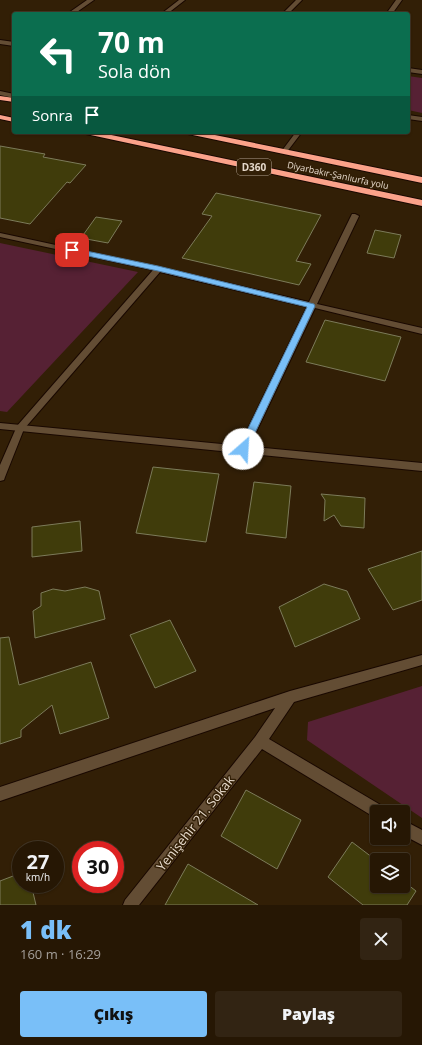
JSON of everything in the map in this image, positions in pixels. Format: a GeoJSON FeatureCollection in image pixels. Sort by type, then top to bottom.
{"type":"FeatureCollection","features":[{"type":"Feature","properties":{"kind":"highway"},"geometry":{"type":"LineString","coordinates":[[0,98],[12,100]]}},
{"type":"Feature","properties":{"kind":"highway"},"geometry":{"type":"LineString","coordinates":[[0,117],[12,120]]}},
{"type":"Feature","properties":{"kind":"highway","name":"Diyarbakır-Şanlıurfa yolu"},"geometry":{"type":"LineString","coordinates":[[95,134],[422,203]]}},
{"type":"Feature","properties":{"kind":"highway","name":"Diyarbakır-Şanlıurfa yolu"},"geometry":{"type":"LineString","coordinates":[[198,134],[422,180]]}},
{"type":"Feature","properties":{"kind":"street"},"geometry":{"type":"LineString","coordinates":[[73,12],[91,0]]}},
{"type":"Feature","properties":{"kind":"street"},"geometry":{"type":"LineString","coordinates":[[167,12],[182,0]]}},
{"type":"Feature","properties":{"kind":"street"},"geometry":{"type":"LineString","coordinates":[[287,12],[299,0]]}},
{"type":"Feature","properties":{"kind":"street"},"geometry":{"type":"LineString","coordinates":[[390,12],[399,0]]}},
{"type":"Feature","properties":{"kind":"street"},"geometry":{"type":"LineString","coordinates":[[0,42],[12,44]]}},
{"type":"Feature","properties":{"kind":"street"},"geometry":{"type":"LineString","coordinates":[[410,70],[422,72]]}},
{"type":"Feature","properties":{"kind":"street"},"geometry":{"type":"LineString","coordinates":[[0,93],[12,96]]}},
{"type":"Feature","properties":{"kind":"street"},"geometry":{"type":"LineString","coordinates":[[410,116],[422,119]]}},
{"type":"Feature","properties":{"kind":"street"},"geometry":{"type":"LineString","coordinates":[[284,152],[298,134]]}},
{"type":"Feature","properties":{"kind":"street"},"geometry":{"type":"LineString","coordinates":[[243,449],[355,216]]}},
{"type":"Feature","properties":{"kind":"street"},"geometry":{"type":"LineString","coordinates":[[0,235],[158,269],[422,331]]}},
{"type":"Feature","properties":{"kind":"street"},"geometry":{"type":"LineString","coordinates":[[0,478],[20,428],[158,269]]}},
{"type":"Feature","properties":{"kind":"street"},"geometry":{"type":"LineString","coordinates":[[0,426],[422,467]]}},
{"type":"Feature","properties":{"kind":"street"},"geometry":{"type":"LineString","coordinates":[[0,794],[290,697],[422,660]]}},
{"type":"Feature","properties":{"kind":"street","name":"Yenişehir 21. Sokak"},"geometry":{"type":"LineString","coordinates":[[130,905],[260,741],[290,697]]}},
{"type":"Feature","properties":{"kind":"street"},"geometry":{"type":"LineString","coordinates":[[260,741],[370,807]]}},
{"type":"Feature","properties":{"kind":"street"},"geometry":{"type":"LineString","coordinates":[[410,830],[422,838]]}},
{"type":"Feature","properties":{"kind":"shaded area"},"geometry":{"type":"Polygon","coordinates":[[[410,76],[422,78],[422,113],[410,110],[410,76]]]}},
{"type":"Feature","properties":{"kind":"shaded area"},"geometry":{"type":"Polygon","coordinates":[[[0,243],[138,272],[7,412],[0,411],[0,243]]]}},
{"type":"Feature","properties":{"kind":"shaded area"},"geometry":{"type":"Polygon","coordinates":[[[422,686],[422,818],[410,810],[410,805],[403,805],[307,740],[308,722],[422,686]]]}},
{"type":"Feature","properties":{"kind":"building"},"geometry":{"type":"Polygon","coordinates":[[[0,146],[45,154],[43,157],[86,165],[70,183],[67,182],[30,224],[0,218],[0,146]]]}},
{"type":"Feature","properties":{"kind":"building"},"geometry":{"type":"Polygon","coordinates":[[[216,193],[321,215],[296,261],[311,264],[299,285],[182,258],[212,216],[202,214],[216,193]]]}},
{"type":"Feature","properties":{"kind":"building"},"geometry":{"type":"Polygon","coordinates":[[[96,217],[122,221],[108,243],[81,238],[96,217]]]}},
{"type":"Feature","properties":{"kind":"building"},"geometry":{"type":"Polygon","coordinates":[[[375,230],[401,235],[394,258],[367,253],[375,230]]]}},
{"type":"Feature","properties":{"kind":"building"},"geometry":{"type":"Polygon","coordinates":[[[325,320],[401,337],[385,381],[306,362],[325,320]]]}},
{"type":"Feature","properties":{"kind":"building"},"geometry":{"type":"Polygon","coordinates":[[[153,467],[219,474],[206,542],[136,533],[153,467]]]}},
{"type":"Feature","properties":{"kind":"building"},"geometry":{"type":"Polygon","coordinates":[[[254,482],[291,486],[286,538],[246,533],[254,482]]]}},
{"type":"Feature","properties":{"kind":"building"},"geometry":{"type":"Polygon","coordinates":[[[321,494],[365,498],[364,528],[341,526],[334,515],[324,521],[325,500],[321,494]]]}},
{"type":"Feature","properties":{"kind":"building"},"geometry":{"type":"Polygon","coordinates":[[[80,521],[82,551],[32,557],[32,527],[80,521]]]}},
{"type":"Feature","properties":{"kind":"building"},"geometry":{"type":"Polygon","coordinates":[[[422,551],[422,600],[393,610],[368,569],[422,551]]]}},
{"type":"Feature","properties":{"kind":"building"},"geometry":{"type":"Polygon","coordinates":[[[324,584],[347,591],[360,619],[295,647],[279,607],[324,584]]]}},
{"type":"Feature","properties":{"kind":"building"},"geometry":{"type":"Polygon","coordinates":[[[85,587],[99,591],[105,619],[35,638],[33,611],[41,606],[41,593],[53,589],[65,591],[85,587]]]}},
{"type":"Feature","properties":{"kind":"building"},"geometry":{"type":"Polygon","coordinates":[[[170,620],[196,671],[155,688],[130,635],[170,620]]]}},
{"type":"Feature","properties":{"kind":"building"},"geometry":{"type":"Polygon","coordinates":[[[9,637],[19,685],[91,662],[109,718],[60,734],[52,705],[21,730],[21,737],[0,744],[0,638],[9,637]]]}},
{"type":"Feature","properties":{"kind":"building"},"geometry":{"type":"Polygon","coordinates":[[[246,790],[301,820],[277,869],[221,836],[246,790]]]}},
{"type":"Feature","properties":{"kind":"building"},"geometry":{"type":"Polygon","coordinates":[[[352,842],[370,856],[370,893],[410,893],[410,886],[416,891],[407,905],[363,905],[328,877],[352,842]]]}},
{"type":"Feature","properties":{"kind":"building"},"geometry":{"type":"Polygon","coordinates":[[[188,864],[258,905],[165,905],[188,864]]]}},
{"type":"Feature","properties":{"kind":"building"},"geometry":{"type":"Polygon","coordinates":[[[12,876],[12,893],[33,893],[36,905],[0,905],[0,881],[12,876]]]}},
{"type":"Feature","properties":{"kind":"route"},"geometry":{"type":"LineString","coordinates":[[72,250],[312,306],[243,449]]}}]}
